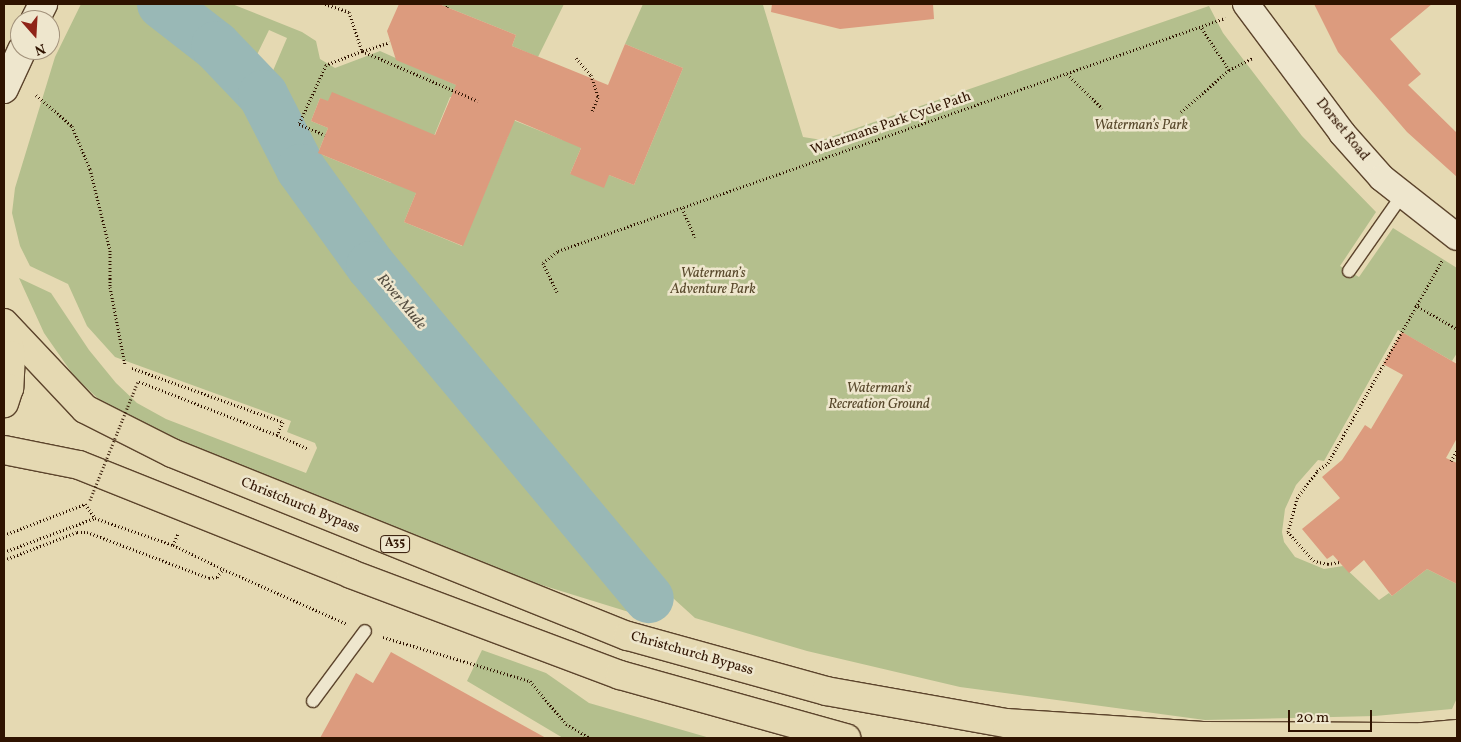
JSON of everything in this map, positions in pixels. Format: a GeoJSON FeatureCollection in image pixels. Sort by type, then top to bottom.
{"type":"FeatureCollection","features":[{"type":"Feature","properties":{"kind":"main road"},"geometry":{"type":"LineString","coordinates":[[4,89],[17,60]]}},
{"type":"Feature","properties":{"kind":"main road"},"geometry":{"type":"LineString","coordinates":[[4,324],[11,355],[9,388],[4,404]]}},
{"type":"Feature","properties":{"kind":"main road","name":"Christchurch Bypass"},"geometry":{"type":"LineString","coordinates":[[4,324],[85,408],[172,453],[628,636],[826,691],[1006,723],[1203,736],[1423,737],[1457,734]]}},
{"type":"Feature","properties":{"kind":"main road"},"geometry":{"type":"LineString","coordinates":[[4,450],[79,465],[351,574],[620,675],[846,738]]}},
{"type":"Feature","properties":{"kind":"street","name":"Dorset Road"},"geometry":{"type":"LineString","coordinates":[[1248,6],[1342,133],[1382,178],[1457,237]]}},
{"type":"Feature","properties":{"kind":"lane"},"geometry":{"type":"LineString","coordinates":[[1348,271],[1403,194]]}},
{"type":"Feature","properties":{"kind":"lane"},"geometry":{"type":"LineString","coordinates":[[313,701],[365,632]]}},
{"type":"Feature","properties":{"kind":"path"},"geometry":{"type":"LineString","coordinates":[[324,4],[349,12],[362,51],[478,101]]}},
{"type":"Feature","properties":{"kind":"path","name":"Watermans Park Cycle Path"},"geometry":{"type":"LineString","coordinates":[[556,292],[543,263],[558,250],[1201,27],[1248,6]]}},
{"type":"Feature","properties":{"kind":"path"},"geometry":{"type":"LineString","coordinates":[[1181,112],[1229,70],[1201,27]]}},
{"type":"Feature","properties":{"kind":"path"},"geometry":{"type":"LineString","coordinates":[[325,135],[299,124],[326,65],[390,42]]}},
{"type":"Feature","properties":{"kind":"path"},"geometry":{"type":"LineString","coordinates":[[576,58],[591,75],[598,97],[592,111]]}},
{"type":"Feature","properties":{"kind":"path"},"geometry":{"type":"LineString","coordinates":[[1067,74],[1102,108]]}},
{"type":"Feature","properties":{"kind":"path"},"geometry":{"type":"LineString","coordinates":[[36,95],[72,126],[88,162],[110,250],[110,287],[125,366]]}},
{"type":"Feature","properties":{"kind":"path"},"geometry":{"type":"LineString","coordinates":[[682,208],[695,237]]}},
{"type":"Feature","properties":{"kind":"path"},"geometry":{"type":"LineString","coordinates":[[1339,562],[1328,564],[1314,561],[1288,532],[1297,498],[1317,471],[1328,463],[1415,305],[1457,237]]}},
{"type":"Feature","properties":{"kind":"path"},"geometry":{"type":"LineString","coordinates":[[1415,305],[1457,329]]}},
{"type":"Feature","properties":{"kind":"path"},"geometry":{"type":"LineString","coordinates":[[132,368],[283,422],[276,434]]}},
{"type":"Feature","properties":{"kind":"path"},"geometry":{"type":"LineString","coordinates":[[99,503],[90,500],[138,381],[310,449]]}},
{"type":"Feature","properties":{"kind":"path"},"geometry":{"type":"LineString","coordinates":[[1451,461],[1457,450]]}},
{"type":"Feature","properties":{"kind":"path"},"geometry":{"type":"LineString","coordinates":[[4,535],[85,504],[95,518],[173,545],[365,632],[530,681],[566,724],[590,738]]}},
{"type":"Feature","properties":{"kind":"path"},"geometry":{"type":"LineString","coordinates":[[4,552],[95,518]]}},
{"type":"Feature","properties":{"kind":"path"},"geometry":{"type":"LineString","coordinates":[[170,530],[179,533],[173,545]]}},
{"type":"Feature","properties":{"kind":"path"},"geometry":{"type":"LineString","coordinates":[[4,560],[77,532],[87,532],[209,578],[218,577],[223,569]]}},
{"type":"Feature","properties":{"kind":"green space"},"geometry":{"type":"Polygon","coordinates":[[[81,4],[232,4],[302,32],[316,41],[320,59],[335,68],[380,51],[481,96],[450,97],[425,158],[320,98],[311,121],[328,128],[318,153],[391,183],[421,181],[404,222],[462,246],[508,136],[488,110],[563,140],[586,136],[570,174],[609,175],[634,185],[683,68],[625,44],[643,4],[763,5],[803,137],[822,140],[1209,6],[1223,33],[1302,136],[1376,212],[1340,266],[1359,277],[1393,228],[1457,268],[1457,353],[1452,361],[1398,330],[1324,461],[1318,460],[1296,485],[1285,509],[1282,532],[1284,542],[1295,557],[1324,569],[1343,566],[1379,600],[1389,593],[1392,596],[1427,569],[1457,584],[1457,698],[1452,709],[1375,716],[1205,720],[960,687],[807,651],[695,618],[663,589],[662,604],[645,617],[535,583],[150,432],[110,410],[74,376],[44,333],[19,278],[51,293],[89,350],[116,383],[137,403],[166,419],[306,473],[317,448],[315,443],[287,432],[291,421],[115,357],[87,326],[68,284],[30,266],[20,246],[12,213],[15,188],[54,60],[60,60],[60,47],[81,4]],[[269,30],[246,77],[263,94],[287,38],[269,30]]]}},
{"type":"Feature","properties":{"kind":"green space"},"geometry":{"type":"Polygon","coordinates":[[[439,4],[564,4],[538,57],[512,46],[516,35],[439,4]]]}},
{"type":"Feature","properties":{"kind":"green space"},"geometry":{"type":"Polygon","coordinates":[[[482,650],[546,673],[589,703],[710,738],[563,738],[467,681],[482,650]]]}},
{"type":"Feature","properties":{"kind":"building"},"geometry":{"type":"Polygon","coordinates":[[[399,4],[439,4],[516,35],[512,46],[608,85],[625,44],[683,68],[634,185],[609,175],[604,188],[570,174],[581,148],[515,120],[463,246],[404,222],[416,193],[318,153],[328,128],[311,121],[320,98],[328,101],[332,92],[435,135],[456,85],[396,60],[387,31],[399,4]]]}},
{"type":"Feature","properties":{"kind":"building"},"geometry":{"type":"Polygon","coordinates":[[[772,4],[933,4],[934,19],[840,29],[771,12],[772,4]]]}},
{"type":"Feature","properties":{"kind":"building"},"geometry":{"type":"Polygon","coordinates":[[[1314,4],[1432,4],[1390,39],[1421,74],[1408,85],[1457,133],[1457,177],[1407,132],[1338,52],[1314,4]]]}},
{"type":"Feature","properties":{"kind":"building"},"geometry":{"type":"Polygon","coordinates":[[[1402,332],[1457,364],[1457,438],[1446,458],[1457,463],[1457,584],[1427,569],[1392,596],[1364,560],[1349,573],[1333,555],[1327,559],[1302,529],[1340,498],[1322,477],[1342,460],[1365,425],[1371,429],[1403,375],[1383,364],[1402,332]]]}},
{"type":"Feature","properties":{"kind":"building"},"geometry":{"type":"Polygon","coordinates":[[[391,652],[546,738],[320,738],[356,673],[373,683],[391,652]]]}},
{"type":"Feature","properties":{"kind":"waterway","name":"River Mude"},"geometry":{"type":"LineString","coordinates":[[162,4],[216,46],[263,95],[301,169],[371,266],[649,598]]}},
{"type":"Feature","properties":{"kind":"park label","name":"Waterman’s Park"},"geometry":{"type":"Point","coordinates":[1141,126]}},
{"type":"Feature","properties":{"kind":"park label","name":"Waterman’s Adventure Park"},"geometry":{"type":"Point","coordinates":[713,282]}},
{"type":"Feature","properties":{"kind":"park label","name":"Waterman’s Recreation Ground"},"geometry":{"type":"Point","coordinates":[879,398]}}]}
